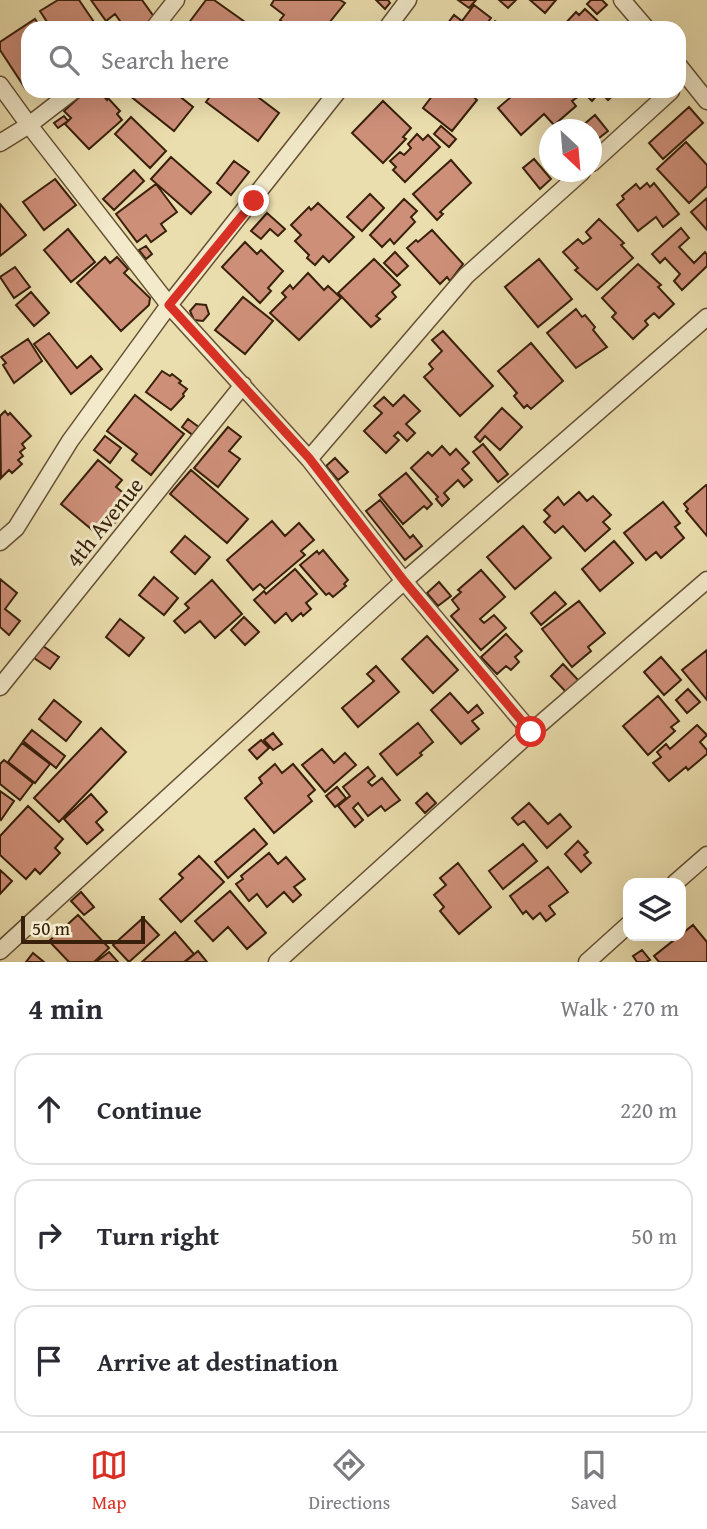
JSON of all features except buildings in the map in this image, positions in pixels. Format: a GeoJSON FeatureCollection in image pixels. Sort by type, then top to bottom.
{"type":"FeatureCollection","features":[{"type":"Feature","properties":{"kind":"street"},"geometry":{"type":"LineString","coordinates":[[160,21],[176,0]]}},
{"type":"Feature","properties":{"kind":"street"},"geometry":{"type":"LineString","coordinates":[[392,21],[408,0]]}},
{"type":"Feature","properties":{"kind":"street"},"geometry":{"type":"LineString","coordinates":[[622,0],[640,21]]}},
{"type":"Feature","properties":{"kind":"street"},"geometry":{"type":"LineString","coordinates":[[686,79],[707,101]]}},
{"type":"Feature","properties":{"kind":"street"},"geometry":{"type":"LineString","coordinates":[[0,85],[169,305],[309,458],[404,581],[531,732]]}},
{"type":"Feature","properties":{"kind":"street"},"geometry":{"type":"LineString","coordinates":[[0,143],[64,98]]}},
{"type":"Feature","properties":{"kind":"street"},"geometry":{"type":"LineString","coordinates":[[0,542],[16,528],[69,441],[169,305],[332,98]]}},
{"type":"Feature","properties":{"kind":"street"},"geometry":{"type":"LineString","coordinates":[[602,154],[663,98]]}},
{"type":"Feature","properties":{"kind":"street"},"geometry":{"type":"LineString","coordinates":[[309,458],[466,276],[571,182]]}},
{"type":"Feature","properties":{"kind":"street"},"geometry":{"type":"LineString","coordinates":[[0,951],[404,581],[707,317]]}},
{"type":"Feature","properties":{"kind":"street","name":"4th Avenue"},"geometry":{"type":"LineString","coordinates":[[0,687],[243,385]]}},
{"type":"Feature","properties":{"kind":"street"},"geometry":{"type":"LineString","coordinates":[[277,962],[531,732],[707,580]]}},
{"type":"Feature","properties":{"kind":"street"},"geometry":{"type":"LineString","coordinates":[[681,878],[707,855]]}},
{"type":"Feature","properties":{"kind":"street"},"geometry":{"type":"LineString","coordinates":[[587,962],[623,930]]}},
{"type":"Feature","properties":{"kind":"route"},"geometry":{"type":"LineString","coordinates":[[254,201],[169,305],[309,458],[404,581],[531,732]]}}]}
